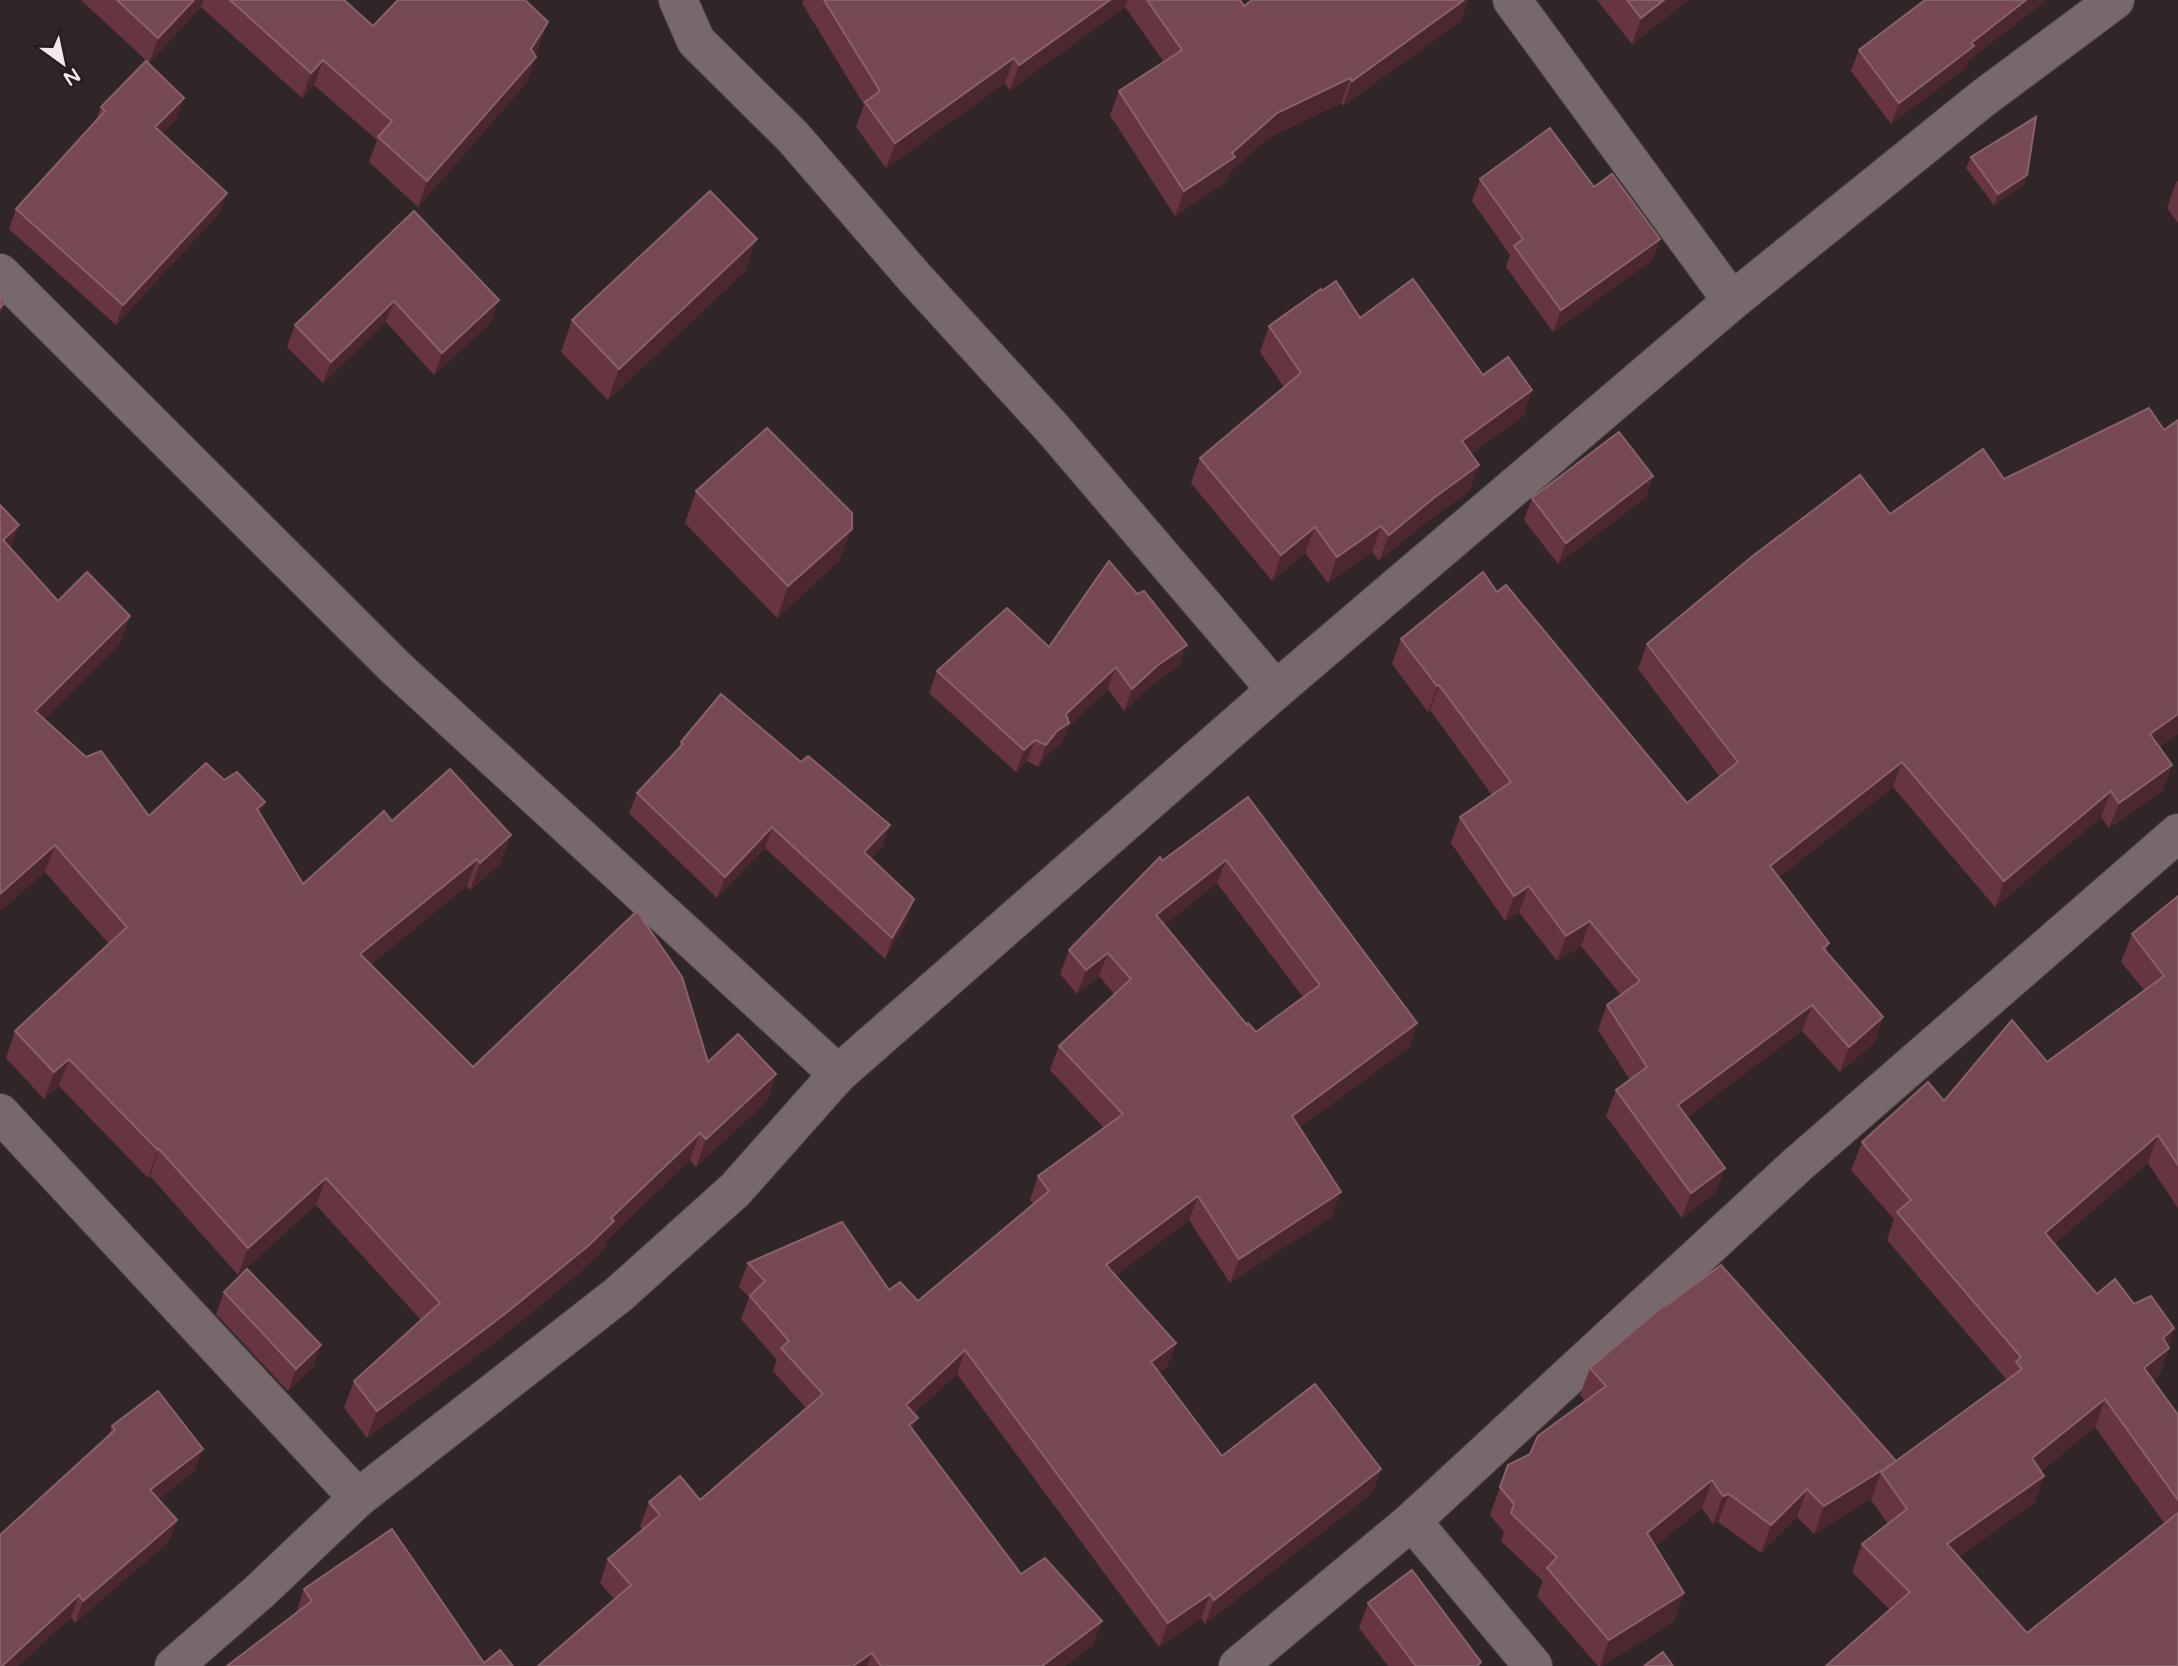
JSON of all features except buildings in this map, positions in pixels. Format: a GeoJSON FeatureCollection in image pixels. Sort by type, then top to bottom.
{"type":"FeatureCollection","features":[{"type":"Feature","properties":{"kind":"street"},"geometry":{"type":"LineString","coordinates":[[651,0],[793,138],[914,278],[1053,429],[1276,691]]}},
{"type":"Feature","properties":{"kind":"street"},"geometry":{"type":"LineString","coordinates":[[678,0],[696,41]]}},
{"type":"Feature","properties":{"kind":"street"},"geometry":{"type":"LineString","coordinates":[[1513,0],[1732,301]]}},
{"type":"Feature","properties":{"kind":"street"},"geometry":{"type":"LineString","coordinates":[[174,1666],[358,1498],[618,1295],[735,1190],[838,1074],[1276,691],[1732,301],[1982,99],[2116,0]]}},
{"type":"Feature","properties":{"kind":"street"},"geometry":{"type":"LineString","coordinates":[[0,273],[396,668],[838,1074]]}},
{"type":"Feature","properties":{"kind":"street"},"geometry":{"type":"LineString","coordinates":[[1238,1666],[1412,1521],[1797,1166],[2178,833]]}},
{"type":"Feature","properties":{"kind":"street"},"geometry":{"type":"LineString","coordinates":[[0,1113],[358,1498]]}},
{"type":"Feature","properties":{"kind":"street"},"geometry":{"type":"LineString","coordinates":[[1412,1521],[1533,1666]]}}]}
